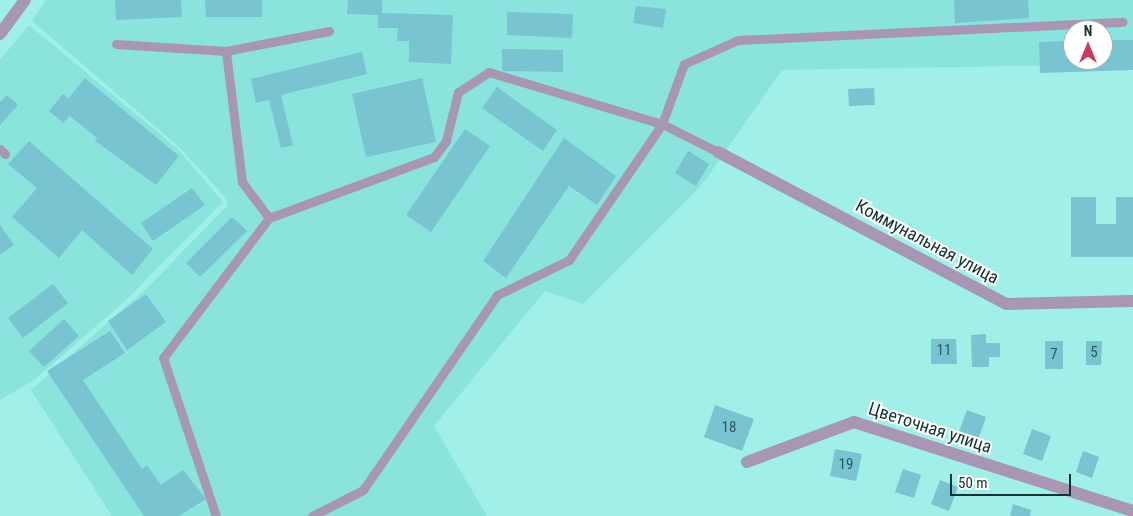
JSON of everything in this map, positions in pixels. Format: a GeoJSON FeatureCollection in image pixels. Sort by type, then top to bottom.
{"type":"FeatureCollection","features":[{"type":"Feature","properties":{"kind":"street"},"geometry":{"type":"LineString","coordinates":[[0,34],[25,0]]}},
{"type":"Feature","properties":{"kind":"street","name":"Коммунальная улица"},"geometry":{"type":"LineString","coordinates":[[718,152],[1006,304],[1133,301]]}},
{"type":"Feature","properties":{"kind":"street","name":"Цветочная улица"},"geometry":{"type":"LineString","coordinates":[[747,462],[854,422],[1133,511]]}},
{"type":"Feature","properties":{"kind":"lane"},"geometry":{"type":"LineString","coordinates":[[312,516],[363,490],[497,295],[569,260],[662,124],[684,64],[738,40],[1123,22]]}},
{"type":"Feature","properties":{"kind":"lane"},"geometry":{"type":"LineString","coordinates":[[116,44],[226,51],[329,31]]}},
{"type":"Feature","properties":{"kind":"lane"},"geometry":{"type":"LineString","coordinates":[[226,51],[242,182],[269,218]]}},
{"type":"Feature","properties":{"kind":"lane"},"geometry":{"type":"LineString","coordinates":[[216,516],[163,358],[269,218],[434,157],[446,140],[458,92],[489,72],[662,124],[718,152]]}},
{"type":"Feature","properties":{"kind":"shaded area"},"geometry":{"type":"Polygon","coordinates":[[[46,0],[1133,0],[1133,64],[1113,64],[1113,20],[1063,20],[1063,65],[782,70],[702,185],[583,304],[545,291],[434,426],[487,516],[112,516],[31,390],[147,288],[227,206],[226,198],[179,147],[32,21],[46,0]]]}},
{"type":"Feature","properties":{"kind":"shaded area"},"geometry":{"type":"Polygon","coordinates":[[[29,25],[177,148],[223,202],[126,300],[34,380],[0,400],[0,60],[29,25]]]}},
{"type":"Feature","properties":{"kind":"building"},"geometry":{"type":"Polygon","coordinates":[[[115,0],[181,0],[182,17],[116,20],[115,0]]]}},
{"type":"Feature","properties":{"kind":"building"},"geometry":{"type":"Polygon","coordinates":[[[205,0],[262,0],[262,17],[206,17],[205,0]]]}},
{"type":"Feature","properties":{"kind":"building"},"geometry":{"type":"Polygon","coordinates":[[[348,0],[382,0],[382,13],[453,15],[451,64],[409,62],[409,41],[397,41],[398,28],[378,28],[378,15],[347,14],[348,0]]]}},
{"type":"Feature","properties":{"kind":"building"},"geometry":{"type":"Polygon","coordinates":[[[954,0],[1028,0],[1029,18],[955,23],[954,0]]]}},
{"type":"Feature","properties":{"kind":"building"},"geometry":{"type":"Polygon","coordinates":[[[636,6],[666,9],[663,28],[633,23],[636,6]]]}},
{"type":"Feature","properties":{"kind":"building"},"geometry":{"type":"Polygon","coordinates":[[[507,12],[573,14],[572,38],[507,35],[507,12]]]}},
{"type":"Feature","properties":{"kind":"building"},"geometry":{"type":"Polygon","coordinates":[[[1113,40],[1133,40],[1133,70],[1040,73],[1039,42],[1063,41],[1063,70],[1113,70],[1113,40]]]}},
{"type":"Feature","properties":{"kind":"building"},"geometry":{"type":"Polygon","coordinates":[[[502,49],[563,50],[563,72],[502,71],[502,49]]]}},
{"type":"Feature","properties":{"kind":"building"},"geometry":{"type":"Polygon","coordinates":[[[362,52],[367,74],[281,95],[293,145],[281,148],[269,100],[256,103],[251,79],[362,52]]]}},
{"type":"Feature","properties":{"kind":"building"},"geometry":{"type":"Polygon","coordinates":[[[85,78],[179,156],[156,185],[95,141],[97,138],[70,116],[63,123],[49,111],[63,94],[68,99],[85,78]]]}},
{"type":"Feature","properties":{"kind":"building"},"geometry":{"type":"Polygon","coordinates":[[[422,78],[436,142],[366,157],[352,94],[422,78]]]}},
{"type":"Feature","properties":{"kind":"building"},"geometry":{"type":"Polygon","coordinates":[[[497,87],[557,130],[543,151],[482,108],[497,87]]]}},
{"type":"Feature","properties":{"kind":"building"},"geometry":{"type":"Polygon","coordinates":[[[874,88],[875,105],[849,106],[848,89],[874,88]]]}},
{"type":"Feature","properties":{"kind":"building"},"geometry":{"type":"Polygon","coordinates":[[[7,95],[18,105],[0,125],[0,102],[7,95]]]}},
{"type":"Feature","properties":{"kind":"building"},"geometry":{"type":"Polygon","coordinates":[[[465,129],[490,146],[431,232],[406,215],[465,129]]]}},
{"type":"Feature","properties":{"kind":"building"},"geometry":{"type":"Polygon","coordinates":[[[564,138],[616,176],[597,205],[569,186],[506,278],[483,261],[564,138]]]}},
{"type":"Feature","properties":{"kind":"building"},"geometry":{"type":"Polygon","coordinates":[[[29,141],[153,249],[132,275],[82,230],[59,258],[12,217],[37,188],[8,164],[29,141]]]}},
{"type":"Feature","properties":{"kind":"building"},"geometry":{"type":"Polygon","coordinates":[[[688,151],[709,164],[696,186],[675,173],[688,151]]]}},
{"type":"Feature","properties":{"kind":"building"},"geometry":{"type":"Polygon","coordinates":[[[192,188],[205,205],[153,241],[141,223],[192,188]]]}},
{"type":"Feature","properties":{"kind":"building"},"geometry":{"type":"Polygon","coordinates":[[[1071,197],[1096,197],[1096,224],[1116,224],[1116,197],[1133,197],[1133,257],[1071,257],[1071,197]]]}},
{"type":"Feature","properties":{"kind":"building"},"geometry":{"type":"Polygon","coordinates":[[[232,217],[247,231],[200,277],[186,263],[232,217]]]}},
{"type":"Feature","properties":{"kind":"building"},"geometry":{"type":"Polygon","coordinates":[[[0,225],[14,245],[0,255],[0,225]]]}},
{"type":"Feature","properties":{"kind":"building"},"geometry":{"type":"Polygon","coordinates":[[[53,284],[68,303],[23,338],[8,318],[53,284]]]}},
{"type":"Feature","properties":{"kind":"building"},"geometry":{"type":"Polygon","coordinates":[[[146,294],[166,322],[127,350],[108,321],[146,294]]]}},
{"type":"Feature","properties":{"kind":"building"},"geometry":{"type":"Polygon","coordinates":[[[64,319],[79,336],[44,367],[29,351],[64,319]]]}},
{"type":"Feature","properties":{"kind":"building"},"geometry":{"type":"Polygon","coordinates":[[[110,331],[125,353],[83,380],[142,469],[147,465],[161,485],[183,470],[206,499],[179,516],[144,516],[47,371],[110,331]]]}},
{"type":"Feature","properties":{"kind":"building"},"geometry":{"type":"Polygon","coordinates":[[[986,334],[986,343],[1000,343],[1000,357],[989,357],[989,367],[972,367],[971,335],[986,334]]]}},
{"type":"Feature","properties":{"kind":"building"},"geometry":{"type":"Polygon","coordinates":[[[931,339],[956,339],[957,364],[931,364],[931,339]]]}},
{"type":"Feature","properties":{"kind":"building"},"geometry":{"type":"Polygon","coordinates":[[[1045,341],[1063,341],[1063,369],[1045,369],[1045,341]]]}},
{"type":"Feature","properties":{"kind":"building"},"geometry":{"type":"Polygon","coordinates":[[[1086,341],[1102,341],[1101,365],[1086,365],[1086,341]]]}},
{"type":"Feature","properties":{"kind":"building"},"geometry":{"type":"Polygon","coordinates":[[[715,405],[754,419],[742,451],[704,437],[715,405]]]}},
{"type":"Feature","properties":{"kind":"building"},"geometry":{"type":"Polygon","coordinates":[[[967,410],[986,417],[978,440],[959,432],[967,410]]]}},
{"type":"Feature","properties":{"kind":"building"},"geometry":{"type":"Polygon","coordinates":[[[1032,429],[1051,436],[1042,461],[1023,454],[1032,429]]]}},
{"type":"Feature","properties":{"kind":"building"},"geometry":{"type":"Polygon","coordinates":[[[835,449],[862,454],[856,481],[830,476],[835,449]]]}},
{"type":"Feature","properties":{"kind":"building"},"geometry":{"type":"Polygon","coordinates":[[[1083,451],[1099,457],[1092,478],[1076,472],[1083,451]]]}},
{"type":"Feature","properties":{"kind":"building"},"geometry":{"type":"Polygon","coordinates":[[[903,469],[921,475],[914,498],[895,492],[903,469]]]}},
{"type":"Feature","properties":{"kind":"building"},"geometry":{"type":"Polygon","coordinates":[[[940,480],[958,487],[949,511],[931,504],[940,480]]]}},
{"type":"Feature","properties":{"kind":"building"},"geometry":{"type":"Polygon","coordinates":[[[1013,504],[1031,510],[1030,516],[1010,516],[1013,504]]]}}]}
